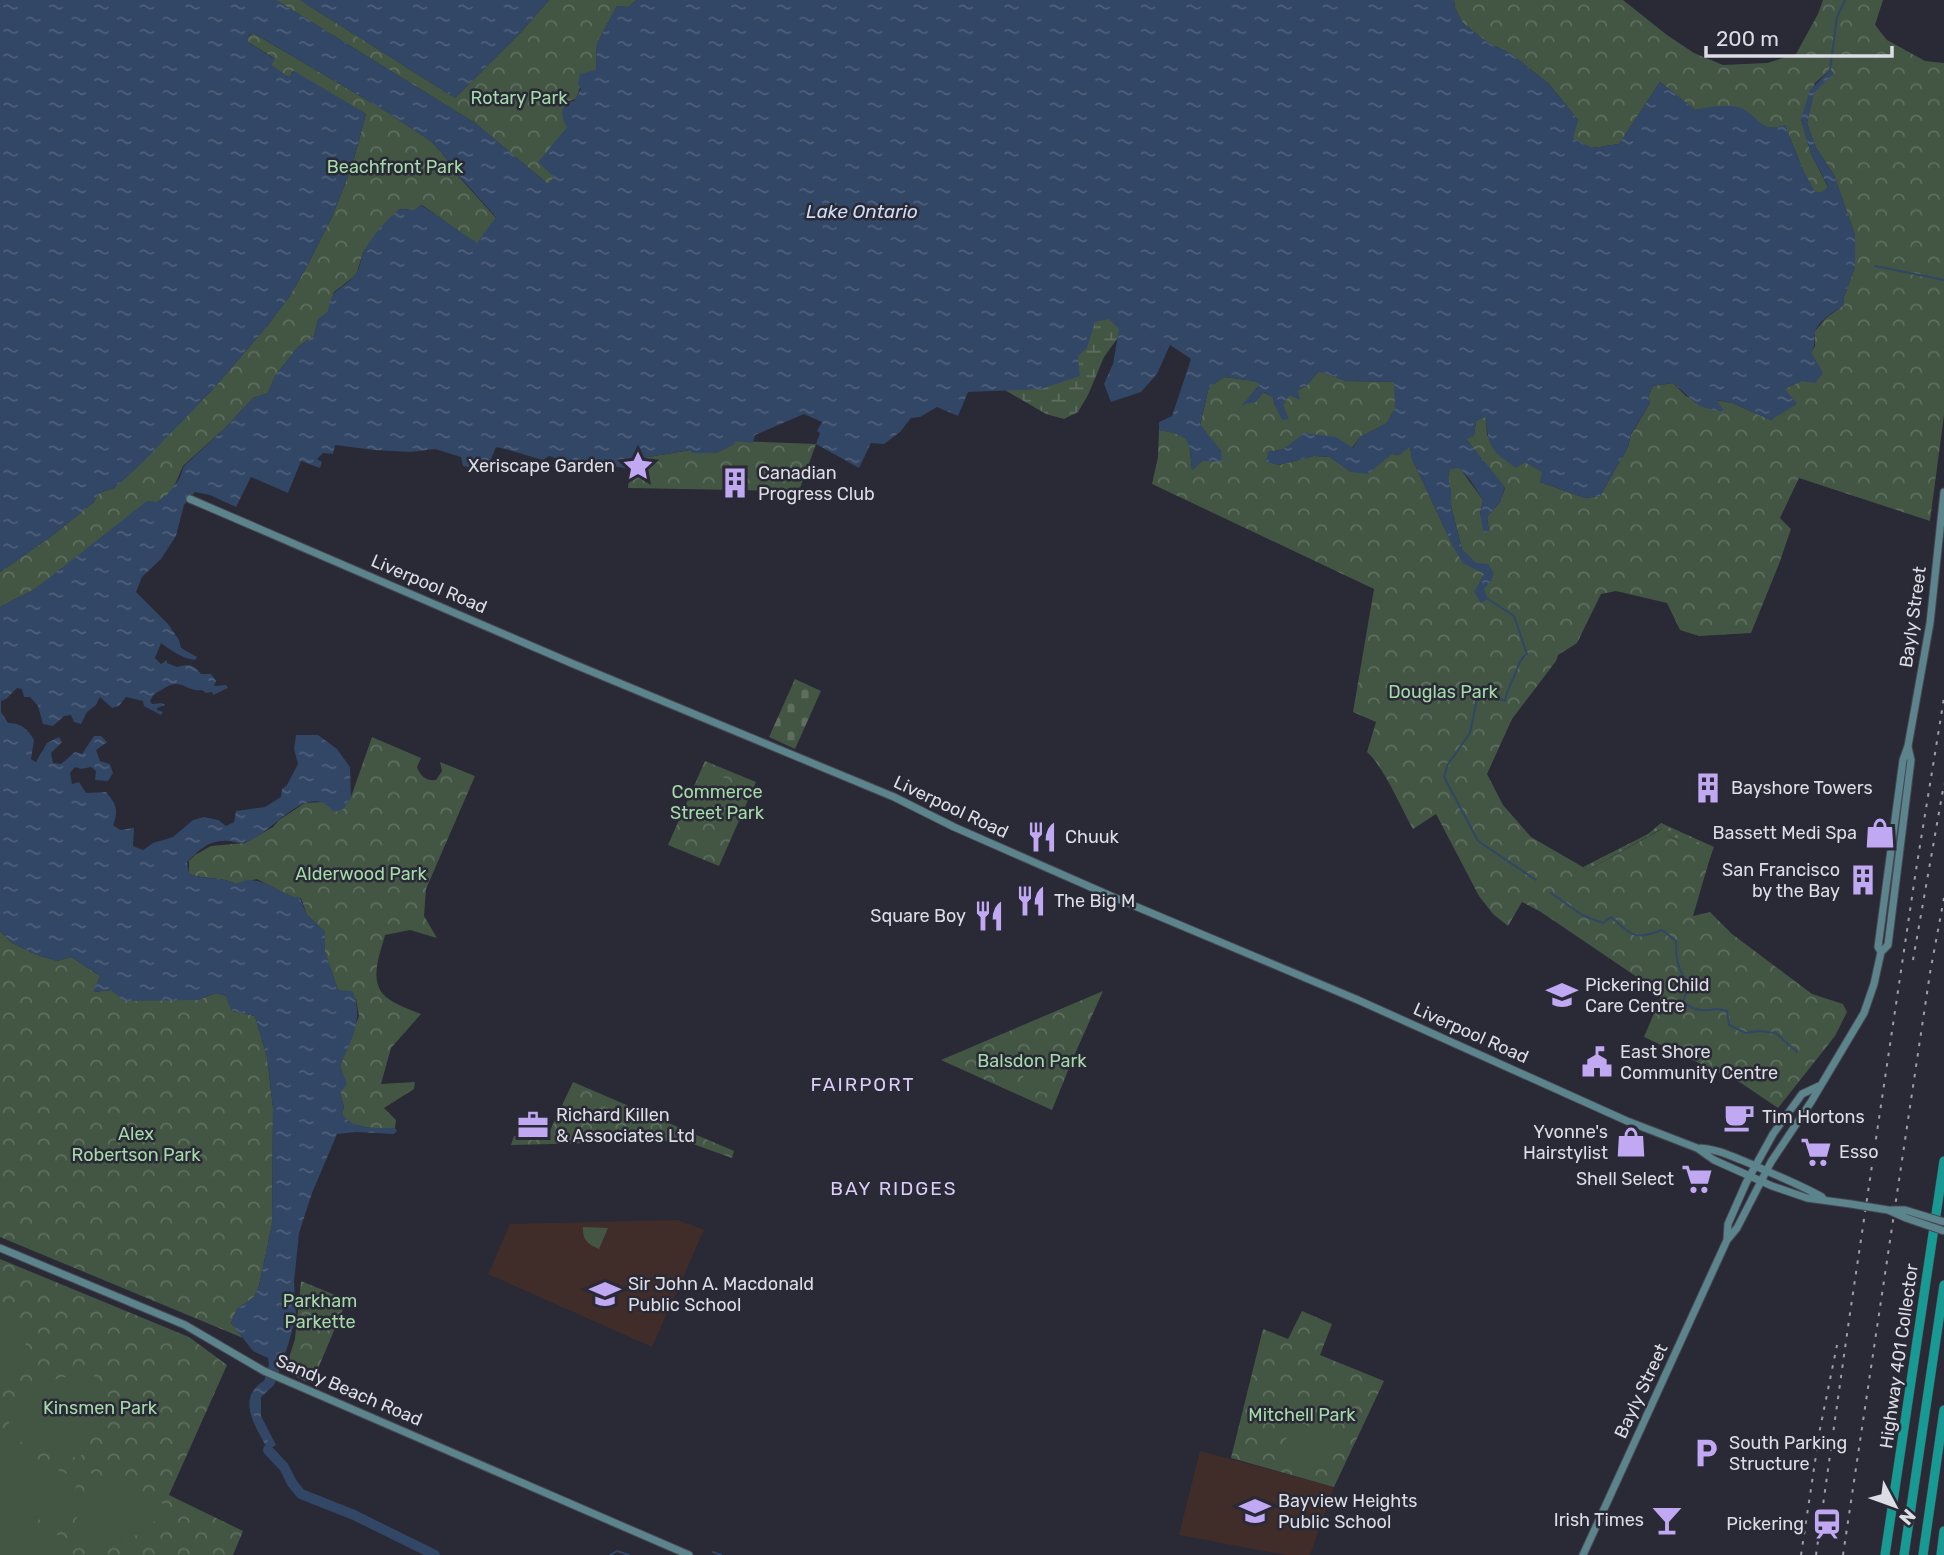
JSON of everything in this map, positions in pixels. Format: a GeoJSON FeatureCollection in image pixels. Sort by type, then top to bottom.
{"type":"FeatureCollection","features":[{"type":"Feature","properties":{"kind":"highway","name":"Highway 401 Collector"},"geometry":{"type":"LineString","coordinates":[[1885,1555],[1944,1161]]}},
{"type":"Feature","properties":{"kind":"highway"},"geometry":{"type":"LineString","coordinates":[[1904,1555],[1944,1285]]}},
{"type":"Feature","properties":{"kind":"highway"},"geometry":{"type":"LineString","coordinates":[[1923,1555],[1944,1410]]}},
{"type":"Feature","properties":{"kind":"highway"},"geometry":{"type":"LineString","coordinates":[[1941,1555],[1944,1531]]}},
{"type":"Feature","properties":{"kind":"street","name":"Bayly Street"},"geometry":{"type":"LineString","coordinates":[[1583,1555],[1727,1240],[1737,1228],[1784,1140],[1837,1061],[1864,1013],[1874,984],[1881,953],[1878,947],[1903,760],[1908,746],[1930,624],[1944,492]]}},
{"type":"Feature","properties":{"kind":"street","name":"Liverpool Road"},"geometry":{"type":"LineString","coordinates":[[190,499],[882,793],[1627,1121],[1697,1148],[1714,1160],[1761,1180],[1807,1198],[1905,1210],[1944,1222]]}},
{"type":"Feature","properties":{"kind":"street","name":"Bayly Street"},"geometry":{"type":"LineString","coordinates":[[1727,1240],[1728,1224],[1750,1175],[1773,1134],[1802,1094],[1819,1086]]}},
{"type":"Feature","properties":{"kind":"street","name":"Liverpool Road"},"geometry":{"type":"LineString","coordinates":[[1697,1148],[1710,1148],[1804,1187],[1827,1200]]}},
{"type":"Feature","properties":{"kind":"street","name":"Liverpool Road"},"geometry":{"type":"LineString","coordinates":[[1888,1210],[1944,1231]]}},
{"type":"Feature","properties":{"kind":"street","name":"Sandy Beach Road"},"geometry":{"type":"LineString","coordinates":[[0,1248],[185,1325],[279,1378],[689,1555]]}},
{"type":"Feature","properties":{"kind":"shaded area","name":"Sir John A. Macdonald Public School"},"geometry":{"type":"Polygon","coordinates":[[[678,1220],[704,1230],[652,1347],[488,1274],[510,1224],[678,1220]]]}},
{"type":"Feature","properties":{"kind":"shaded area","name":"Bayview Heights Public School"},"geometry":{"type":"Polygon","coordinates":[[[1200,1451],[1334,1487],[1310,1555],[1286,1555],[1179,1535],[1200,1451]]]}},
{"type":"Feature","properties":{"kind":"green space","name":"Rotary Park"},"geometry":{"type":"Polygon","coordinates":[[[276,0],[300,0],[455,98],[549,0],[637,0],[628,7],[617,6],[597,43],[596,70],[580,88],[576,99],[569,101],[565,108],[563,117],[568,127],[550,148],[555,177],[548,184],[475,123],[276,0]]]}},
{"type":"Feature","properties":{"kind":"green space","name":"Douglas Park"},"geometry":{"type":"Polygon","coordinates":[[[1454,0],[1623,0],[1694,53],[1723,65],[1767,63],[1796,54],[1823,0],[1883,0],[1875,25],[1887,40],[1925,61],[1944,63],[1944,415],[1930,521],[1799,478],[1780,518],[1791,529],[1751,633],[1699,636],[1680,630],[1667,603],[1616,591],[1601,594],[1577,643],[1558,655],[1512,719],[1487,774],[1503,805],[1531,837],[1588,870],[1662,829],[1675,839],[1689,841],[1712,851],[1693,916],[1710,912],[1732,934],[1812,994],[1843,1004],[1847,1012],[1835,1036],[1778,1108],[1741,1083],[1644,1037],[1662,994],[1522,902],[1508,926],[1493,914],[1479,896],[1436,814],[1413,829],[1386,777],[1367,752],[1376,722],[1353,712],[1374,589],[1152,484],[1158,457],[1159,430],[1178,434],[1187,440],[1192,470],[1221,451],[1200,425],[1209,387],[1224,377],[1260,384],[1243,405],[1263,392],[1273,397],[1275,406],[1283,405],[1289,395],[1307,385],[1319,371],[1346,381],[1395,382],[1395,408],[1387,423],[1360,437],[1352,448],[1294,442],[1284,449],[1268,452],[1279,465],[1314,456],[1330,457],[1351,472],[1382,461],[1392,454],[1399,455],[1410,446],[1412,459],[1454,548],[1462,549],[1451,506],[1448,477],[1450,469],[1459,467],[1483,500],[1480,514],[1489,531],[1487,517],[1500,502],[1505,488],[1466,439],[1474,435],[1476,421],[1486,416],[1487,435],[1516,467],[1525,462],[1543,472],[1540,482],[1585,498],[1600,496],[1650,403],[1648,397],[1653,386],[1673,383],[1686,396],[1724,412],[1715,400],[1732,403],[1771,420],[1785,389],[1801,381],[1815,346],[1815,331],[1826,318],[1844,305],[1844,297],[1855,267],[1855,235],[1834,175],[1815,146],[1807,123],[1814,92],[1833,73],[1830,70],[1815,83],[1801,119],[1811,154],[1828,187],[1823,192],[1814,192],[1785,125],[1766,127],[1745,113],[1732,110],[1695,110],[1660,82],[1619,144],[1591,148],[1572,138],[1578,120],[1549,84],[1510,53],[1488,43],[1463,23],[1454,0]]]}},
{"type":"Feature","properties":{"kind":"green space","name":"Beachfront Park"},"geometry":{"type":"Polygon","coordinates":[[[253,33],[387,112],[432,142],[452,165],[451,168],[496,218],[477,244],[422,205],[414,210],[400,209],[370,242],[363,253],[356,275],[334,292],[328,312],[318,320],[314,336],[298,347],[275,376],[268,393],[253,398],[183,466],[174,487],[166,497],[35,589],[0,607],[0,572],[93,503],[99,493],[114,488],[214,388],[289,297],[332,217],[352,166],[366,114],[293,71],[289,78],[271,65],[274,58],[248,42],[248,37],[253,33]]]}},
{"type":"Feature","properties":{"kind":"green space"},"geometry":{"type":"Polygon","coordinates":[[[1137,311],[1104,357],[1078,412],[1064,419],[1046,414],[1003,389],[1070,324],[1137,311]]]}},
{"type":"Feature","properties":{"kind":"green space"},"geometry":{"type":"Polygon","coordinates":[[[734,441],[816,444],[799,491],[628,488],[630,460],[691,450],[692,453],[716,453],[734,444],[734,441]]]}},
{"type":"Feature","properties":{"kind":"green space"},"geometry":{"type":"Polygon","coordinates":[[[795,679],[821,691],[795,749],[769,737],[795,679]]]}},
{"type":"Feature","properties":{"kind":"green space","name":"Alderwood Park"},"geometry":{"type":"Polygon","coordinates":[[[372,737],[421,758],[417,767],[422,776],[429,780],[436,780],[442,771],[440,762],[475,776],[426,889],[424,916],[437,938],[410,930],[385,935],[378,959],[376,976],[381,991],[393,1002],[421,1014],[391,1048],[381,1084],[415,1082],[414,1089],[384,1108],[396,1120],[395,1128],[359,1125],[352,1123],[342,1114],[344,1107],[340,1093],[346,1084],[340,1066],[359,1016],[356,999],[338,990],[325,952],[325,932],[307,915],[301,898],[292,897],[257,879],[236,884],[189,874],[189,861],[195,855],[211,846],[245,843],[273,827],[305,803],[322,802],[343,809],[351,797],[372,737]]]}},
{"type":"Feature","properties":{"kind":"green space","name":"Commerce Street Park"},"geometry":{"type":"Polygon","coordinates":[[[705,761],[756,782],[719,866],[668,845],[705,761]]]}},
{"type":"Feature","properties":{"kind":"green space"},"geometry":{"type":"Polygon","coordinates":[[[703,769],[727,779],[721,793],[698,783],[703,769]]]}},
{"type":"Feature","properties":{"kind":"green space"},"geometry":{"type":"Polygon","coordinates":[[[1661,823],[1714,847],[1687,919],[1692,842],[1675,839],[1661,829],[1588,870],[1583,867],[1648,834],[1661,823]]]}},
{"type":"Feature","properties":{"kind":"green space","name":"Alex Robertson Park"},"geometry":{"type":"Polygon","coordinates":[[[0,931],[12,943],[37,955],[57,961],[71,957],[100,976],[94,992],[111,990],[198,1000],[216,993],[226,996],[232,1011],[255,1016],[267,1057],[273,1108],[272,1224],[259,1286],[254,1297],[237,1309],[231,1323],[243,1338],[0,1237],[0,931]]]}},
{"type":"Feature","properties":{"kind":"green space","name":"Balsdon Park"},"geometry":{"type":"Polygon","coordinates":[[[1103,991],[1052,1110],[941,1060],[1103,991]]]}},
{"type":"Feature","properties":{"kind":"green space"},"geometry":{"type":"Polygon","coordinates":[[[1036,1062],[1045,1062],[1053,1069],[1044,1093],[1025,1083],[1023,1075],[1027,1067],[1036,1062]]]}},
{"type":"Feature","properties":{"kind":"green space"},"geometry":{"type":"Polygon","coordinates":[[[573,1082],[734,1151],[732,1158],[676,1141],[511,1145],[514,1136],[547,1137],[573,1082]]]}},
{"type":"Feature","properties":{"kind":"green space"},"geometry":{"type":"Polygon","coordinates":[[[583,1227],[608,1228],[599,1249],[586,1241],[583,1227]]]}},
{"type":"Feature","properties":{"kind":"green space","name":"Kinsmen Park"},"geometry":{"type":"Polygon","coordinates":[[[0,1259],[189,1337],[227,1365],[169,1495],[243,1531],[233,1555],[0,1555],[0,1259]]]}},
{"type":"Feature","properties":{"kind":"green space","name":"Parkham Parkette"},"geometry":{"type":"Polygon","coordinates":[[[301,1281],[347,1300],[314,1378],[306,1382],[285,1370],[295,1339],[301,1281]]]}},
{"type":"Feature","properties":{"kind":"green space","name":"Mitchell Park"},"geometry":{"type":"Polygon","coordinates":[[[1302,1311],[1332,1324],[1320,1355],[1384,1381],[1334,1487],[1231,1458],[1263,1329],[1288,1339],[1302,1311]]]}},
{"type":"Feature","properties":{"kind":"green space"},"geometry":{"type":"Polygon","coordinates":[[[0,1320],[30,1334],[11,1376],[0,1371],[0,1320]]]}},
{"type":"Feature","properties":{"kind":"green space"},"geometry":{"type":"Polygon","coordinates":[[[95,1373],[83,1454],[77,1458],[3,1437],[19,1406],[37,1388],[61,1378],[95,1373]]]}},
{"type":"Feature","properties":{"kind":"green space"},"geometry":{"type":"Polygon","coordinates":[[[1301,1423],[1334,1436],[1323,1464],[1316,1468],[1279,1455],[1290,1430],[1301,1423]]]}},
{"type":"Feature","properties":{"kind":"green space"},"geometry":{"type":"Polygon","coordinates":[[[1,1447],[79,1479],[59,1528],[0,1503],[1,1447]]]}},
{"type":"Feature","properties":{"kind":"green space"},"geometry":{"type":"Polygon","coordinates":[[[90,1473],[164,1504],[156,1520],[140,1534],[111,1543],[71,1536],[90,1473]]]}},
{"type":"Feature","properties":{"kind":"green space"},"geometry":{"type":"Polygon","coordinates":[[[0,1511],[72,1541],[66,1555],[0,1555],[0,1511]]]}},
{"type":"Feature","properties":{"kind":"water","name":"Lake Ontario"},"geometry":{"type":"Polygon","coordinates":[[[0,0],[276,0],[475,123],[548,184],[554,177],[538,162],[567,128],[562,115],[563,108],[574,101],[581,89],[578,84],[580,74],[596,70],[597,43],[617,6],[628,7],[637,0],[1454,0],[1463,23],[1488,43],[1510,53],[1549,84],[1578,120],[1573,138],[1591,148],[1619,144],[1660,82],[1695,110],[1718,106],[1736,107],[1747,111],[1765,126],[1785,125],[1815,192],[1823,192],[1828,186],[1811,154],[1801,119],[1810,90],[1830,70],[1834,73],[1814,93],[1807,123],[1815,146],[1834,175],[1855,235],[1855,267],[1844,297],[1844,305],[1825,318],[1816,329],[1811,352],[1823,373],[1815,383],[1801,381],[1785,389],[1797,404],[1771,420],[1732,403],[1717,400],[1725,413],[1699,406],[1673,383],[1653,386],[1648,397],[1650,403],[1600,496],[1585,498],[1540,482],[1542,472],[1525,462],[1516,468],[1492,447],[1486,417],[1476,421],[1474,436],[1466,439],[1505,487],[1500,502],[1487,517],[1489,531],[1484,533],[1480,514],[1483,500],[1470,480],[1459,468],[1450,469],[1448,477],[1451,506],[1462,549],[1476,563],[1488,564],[1494,573],[1484,588],[1488,599],[1481,603],[1474,592],[1484,574],[1463,563],[1454,548],[1412,459],[1410,447],[1399,455],[1392,454],[1368,474],[1351,472],[1330,457],[1314,456],[1279,465],[1266,462],[1268,452],[1284,449],[1304,433],[1336,437],[1353,448],[1360,437],[1387,423],[1395,408],[1394,382],[1346,381],[1319,371],[1307,385],[1298,390],[1300,400],[1289,395],[1283,405],[1289,419],[1282,420],[1273,397],[1264,392],[1256,402],[1242,405],[1260,384],[1224,377],[1209,387],[1200,424],[1221,451],[1222,462],[1202,461],[1192,471],[1187,441],[1178,434],[1159,430],[1159,422],[1172,416],[1191,359],[1170,345],[1157,374],[1141,392],[1111,402],[1104,384],[1113,364],[1119,329],[1109,319],[1095,322],[1087,348],[1078,356],[1080,376],[1041,389],[968,392],[958,416],[937,407],[920,417],[911,418],[900,432],[884,444],[871,443],[859,468],[816,444],[820,433],[817,431],[822,422],[804,414],[755,435],[753,443],[735,441],[735,444],[716,453],[692,453],[690,450],[630,460],[630,469],[588,462],[582,467],[549,456],[543,460],[496,447],[486,471],[463,466],[461,457],[435,449],[411,452],[335,445],[333,454],[323,453],[317,459],[322,462],[320,468],[301,461],[288,493],[251,477],[236,507],[210,495],[195,492],[184,505],[176,536],[161,559],[142,577],[136,592],[168,624],[181,648],[197,657],[195,660],[185,658],[161,643],[155,658],[161,664],[167,660],[167,663],[177,667],[188,665],[201,674],[211,674],[216,681],[214,686],[226,685],[228,688],[213,695],[212,692],[206,693],[179,684],[169,685],[155,694],[150,701],[152,704],[165,705],[157,708],[163,712],[161,715],[144,706],[143,701],[126,697],[119,706],[112,708],[100,697],[81,724],[74,722],[71,715],[64,716],[53,726],[43,724],[38,706],[30,697],[24,697],[22,689],[17,688],[1,701],[1,712],[8,723],[20,725],[32,736],[34,740],[31,759],[36,762],[47,743],[59,737],[62,742],[51,753],[53,763],[61,764],[75,752],[82,754],[94,736],[101,736],[107,742],[96,750],[100,761],[110,764],[113,773],[108,781],[95,780],[96,771],[91,767],[75,767],[70,773],[72,784],[79,782],[86,793],[106,792],[116,807],[113,825],[120,830],[134,828],[133,846],[143,850],[153,843],[173,837],[193,820],[204,817],[218,820],[226,826],[234,822],[236,811],[265,807],[281,797],[282,789],[298,764],[294,749],[296,735],[318,735],[337,749],[350,767],[351,797],[343,809],[335,812],[322,802],[302,804],[255,838],[242,843],[211,843],[187,862],[189,874],[236,884],[253,880],[300,898],[307,915],[325,932],[325,952],[338,990],[352,991],[356,1001],[355,1029],[340,1066],[347,1084],[340,1093],[344,1107],[342,1114],[352,1123],[373,1128],[395,1128],[397,1131],[394,1134],[337,1134],[312,1193],[299,1233],[294,1282],[296,1317],[274,1385],[261,1397],[261,1416],[276,1445],[268,1450],[254,1423],[249,1404],[255,1388],[264,1381],[269,1365],[268,1358],[253,1351],[231,1323],[237,1309],[254,1297],[259,1286],[272,1224],[273,1108],[267,1057],[255,1016],[232,1011],[226,996],[216,993],[198,1000],[124,1001],[111,990],[93,992],[100,976],[71,957],[57,961],[37,955],[12,943],[0,931],[0,607],[35,589],[147,501],[157,502],[166,496],[175,486],[183,467],[253,398],[268,393],[275,376],[298,347],[314,336],[318,319],[328,312],[335,292],[358,271],[371,240],[400,209],[414,210],[421,205],[477,243],[496,217],[432,142],[387,112],[257,35],[249,35],[249,43],[275,59],[271,65],[289,77],[294,71],[366,114],[352,166],[332,217],[289,297],[214,388],[141,464],[114,488],[99,493],[93,503],[0,572],[0,0]]]}},
{"type":"Feature","properties":{"kind":"water"},"geometry":{"type":"Polygon","coordinates":[[[300,0],[549,0],[455,98],[300,0]]]}},
{"type":"Feature","properties":{"kind":"waterway"},"geometry":{"type":"LineString","coordinates":[[1830,70],[1837,17],[1845,0]]}},
{"type":"Feature","properties":{"kind":"waterway"},"geometry":{"type":"LineString","coordinates":[[1875,266],[1944,280]]}},
{"type":"Feature","properties":{"kind":"waterway"},"geometry":{"type":"LineString","coordinates":[[1488,599],[1514,616],[1527,654],[1519,663],[1505,701],[1489,694],[1477,699],[1470,733],[1448,764],[1444,777],[1478,841],[1536,880]]}},
{"type":"Feature","properties":{"kind":"waterway"},"geometry":{"type":"LineString","coordinates":[[1551,893],[1582,915],[1603,923],[1611,917],[1634,934],[1645,935],[1662,930],[1676,941],[1678,964],[1689,983],[1683,1002],[1698,1010],[1727,1011],[1729,1025],[1746,1033],[1776,1033],[1797,1052]]}},
{"type":"Feature","properties":{"kind":"waterway"},"geometry":{"type":"LineString","coordinates":[[268,1450],[284,1467],[301,1494],[354,1515],[435,1555]]}},
{"type":"Feature","properties":{"kind":"waterway"},"geometry":{"type":"LineString","coordinates":[[610,1555],[617,1551],[629,1555]]}},
{"type":"Feature","properties":{"kind":"waterway"},"geometry":{"type":"LineString","coordinates":[[713,1552],[721,1555]]}},
{"type":"Feature","properties":{"kind":"railway"},"geometry":{"type":"LineString","coordinates":[[1816,1555],[1916,870],[1944,698]]}},
{"type":"Feature","properties":{"kind":"railway"},"geometry":{"type":"LineString","coordinates":[[1913,960],[1944,784]]}},
{"type":"Feature","properties":{"kind":"railway"},"geometry":{"type":"LineString","coordinates":[[1843,1555],[1930,973],[1944,898]]}},
{"type":"Feature","properties":{"kind":"railway"},"geometry":{"type":"LineString","coordinates":[[1801,1555],[1820,1429],[1837,1345]]}},
{"type":"Feature","properties":{"kind":"place","name":"Xeriscape Garden"},"geometry":{"type":"Point","coordinates":[638,466]}},
{"type":"Feature","properties":{"kind":"place","name":"Canadian Progress Club"},"geometry":{"type":"Point","coordinates":[735,483]}},
{"type":"Feature","properties":{"kind":"place","name":"Bayshore Towers"},"geometry":{"type":"Point","coordinates":[1708,788]}},
{"type":"Feature","properties":{"kind":"place","name":"Bassett Medi Spa"},"geometry":{"type":"Point","coordinates":[1880,833]}},
{"type":"Feature","properties":{"kind":"place","name":"Chuuk"},"geometry":{"type":"Point","coordinates":[1042,837]}},
{"type":"Feature","properties":{"kind":"place","name":"San Francisco by the Bay"},"geometry":{"type":"Point","coordinates":[1863,880]}},
{"type":"Feature","properties":{"kind":"place","name":"The Big M"},"geometry":{"type":"Point","coordinates":[1031,901]}},
{"type":"Feature","properties":{"kind":"place","name":"Square Boy"},"geometry":{"type":"Point","coordinates":[989,916]}},
{"type":"Feature","properties":{"kind":"place","name":"Pickering Child Care Centre"},"geometry":{"type":"Point","coordinates":[1562,995]}},
{"type":"Feature","properties":{"kind":"place","name":"East Shore Community Centre"},"geometry":{"type":"Point","coordinates":[1597,1062]}},
{"type":"Feature","properties":{"kind":"place","name":"Tim Hortons"},"geometry":{"type":"Point","coordinates":[1739,1117]}},
{"type":"Feature","properties":{"kind":"place","name":"Richard Killen & Associates Ltd"},"geometry":{"type":"Point","coordinates":[533,1125]}},
{"type":"Feature","properties":{"kind":"place","name":"Yvonne's Hairstylist"},"geometry":{"type":"Point","coordinates":[1631,1142]}},
{"type":"Feature","properties":{"kind":"place","name":"Esso"},"geometry":{"type":"Point","coordinates":[1816,1152]}},
{"type":"Feature","properties":{"kind":"place","name":"Shell Select"},"geometry":{"type":"Point","coordinates":[1697,1179]}},
{"type":"Feature","properties":{"kind":"place","name":"Sir John A. Macdonald Public School"},"geometry":{"type":"Point","coordinates":[605,1294]}},
{"type":"Feature","properties":{"kind":"place","name":"South Parking Structure"},"geometry":{"type":"Point","coordinates":[1706,1453]}},
{"type":"Feature","properties":{"kind":"place","name":"Bayview Heights Public School"},"geometry":{"type":"Point","coordinates":[1255,1511]}},
{"type":"Feature","properties":{"kind":"place","name":"Irish Times"},"geometry":{"type":"Point","coordinates":[1667,1520]}},
{"type":"Feature","properties":{"kind":"place","name":"Pickering"},"geometry":{"type":"Point","coordinates":[1827,1524]}},
{"type":"Feature","properties":{"kind":"district","name":"FAIRPORT"},"geometry":{"type":"Point","coordinates":[863,1084]}},
{"type":"Feature","properties":{"kind":"district","name":"BAY RIDGES"},"geometry":{"type":"Point","coordinates":[894,1188]}}]}
